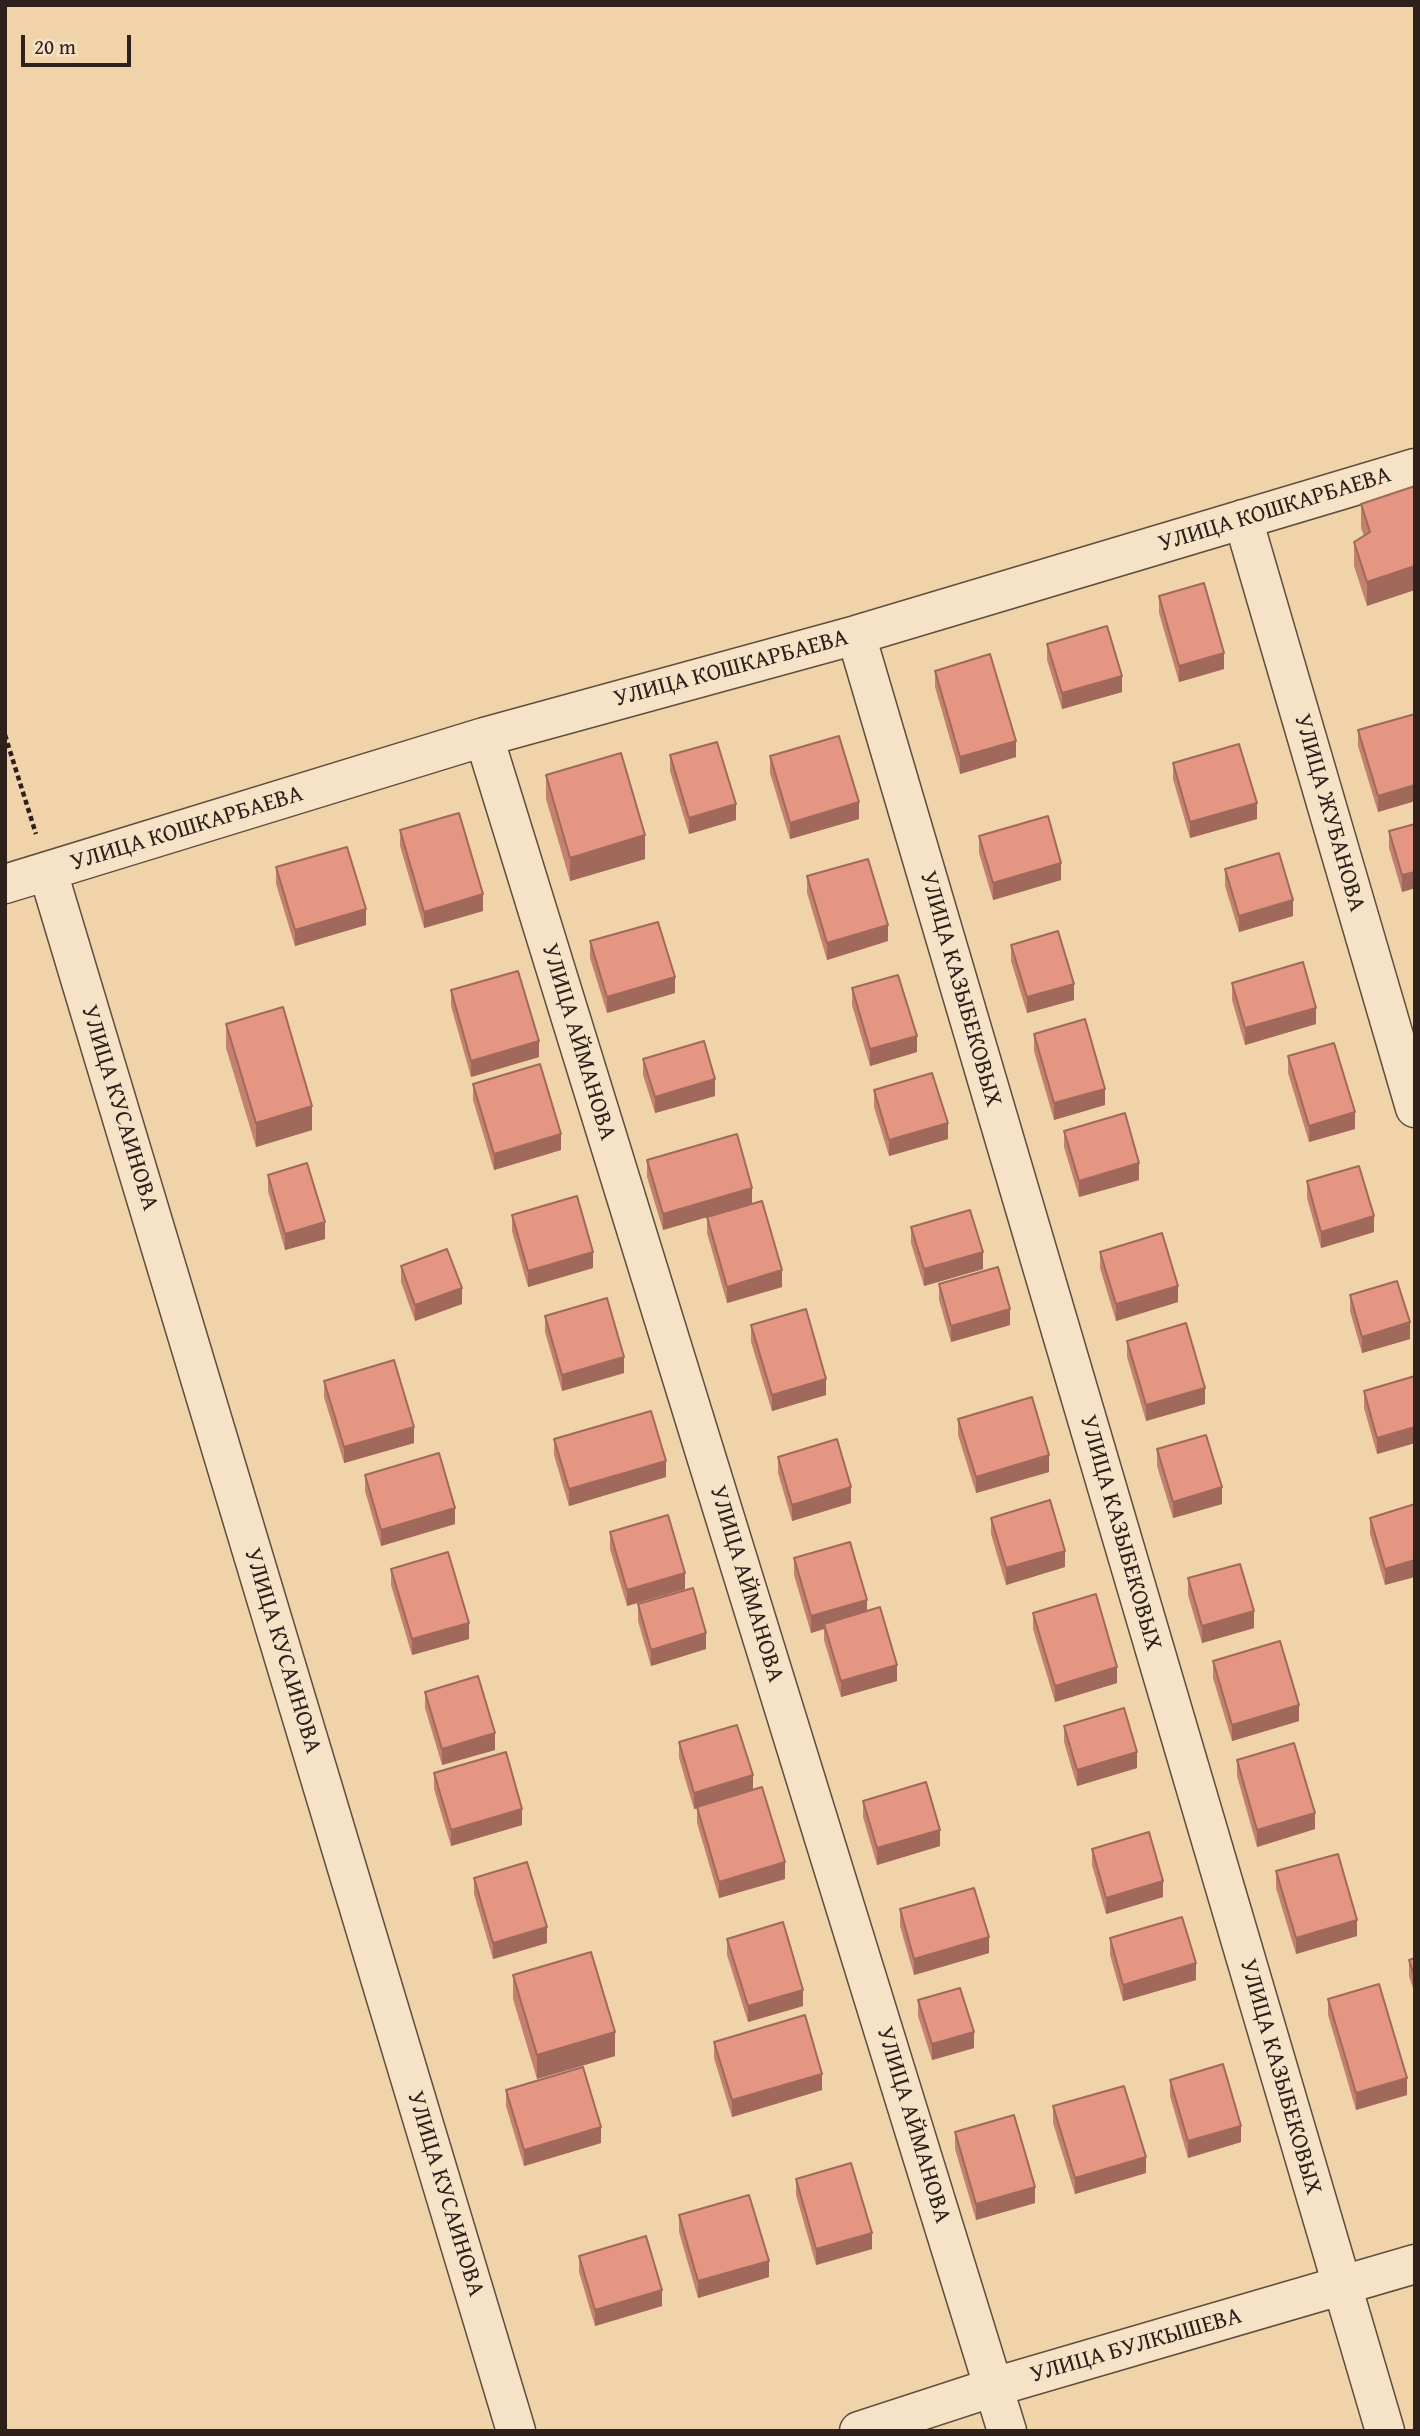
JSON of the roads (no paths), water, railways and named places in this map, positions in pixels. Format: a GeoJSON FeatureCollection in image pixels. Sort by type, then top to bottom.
{"type":"FeatureCollection","features":[{"type":"Feature","properties":{"kind":"street","name":"УЛИЦА КОШКАРБАЕВА"},"geometry":{"type":"LineString","coordinates":[[5,884],[484,737],[856,635],[1415,468]]}},
{"type":"Feature","properties":{"kind":"street","name":"УЛИЦА ЖУБАНОВА"},"geometry":{"type":"LineString","coordinates":[[1243,519],[1415,1108]]}},
{"type":"Feature","properties":{"kind":"street","name":"УЛИЦА КАЗЫБЕКОВЫХ"},"geometry":{"type":"LineString","coordinates":[[856,635],[1385,2431]]}},
{"type":"Feature","properties":{"kind":"street","name":"УЛИЦА АЙМАНОВА"},"geometry":{"type":"LineString","coordinates":[[484,737],[1007,2431]]}},
{"type":"Feature","properties":{"kind":"street","name":"УЛИЦА КУСАИНОВА"},"geometry":{"type":"LineString","coordinates":[[48,872],[516,2431]]}},
{"type":"Feature","properties":{"kind":"street","name":"УЛИЦА БУЛКЫШЕВА"},"geometry":{"type":"LineString","coordinates":[[859,2431],[994,2387],[1415,2264]]}}]}
